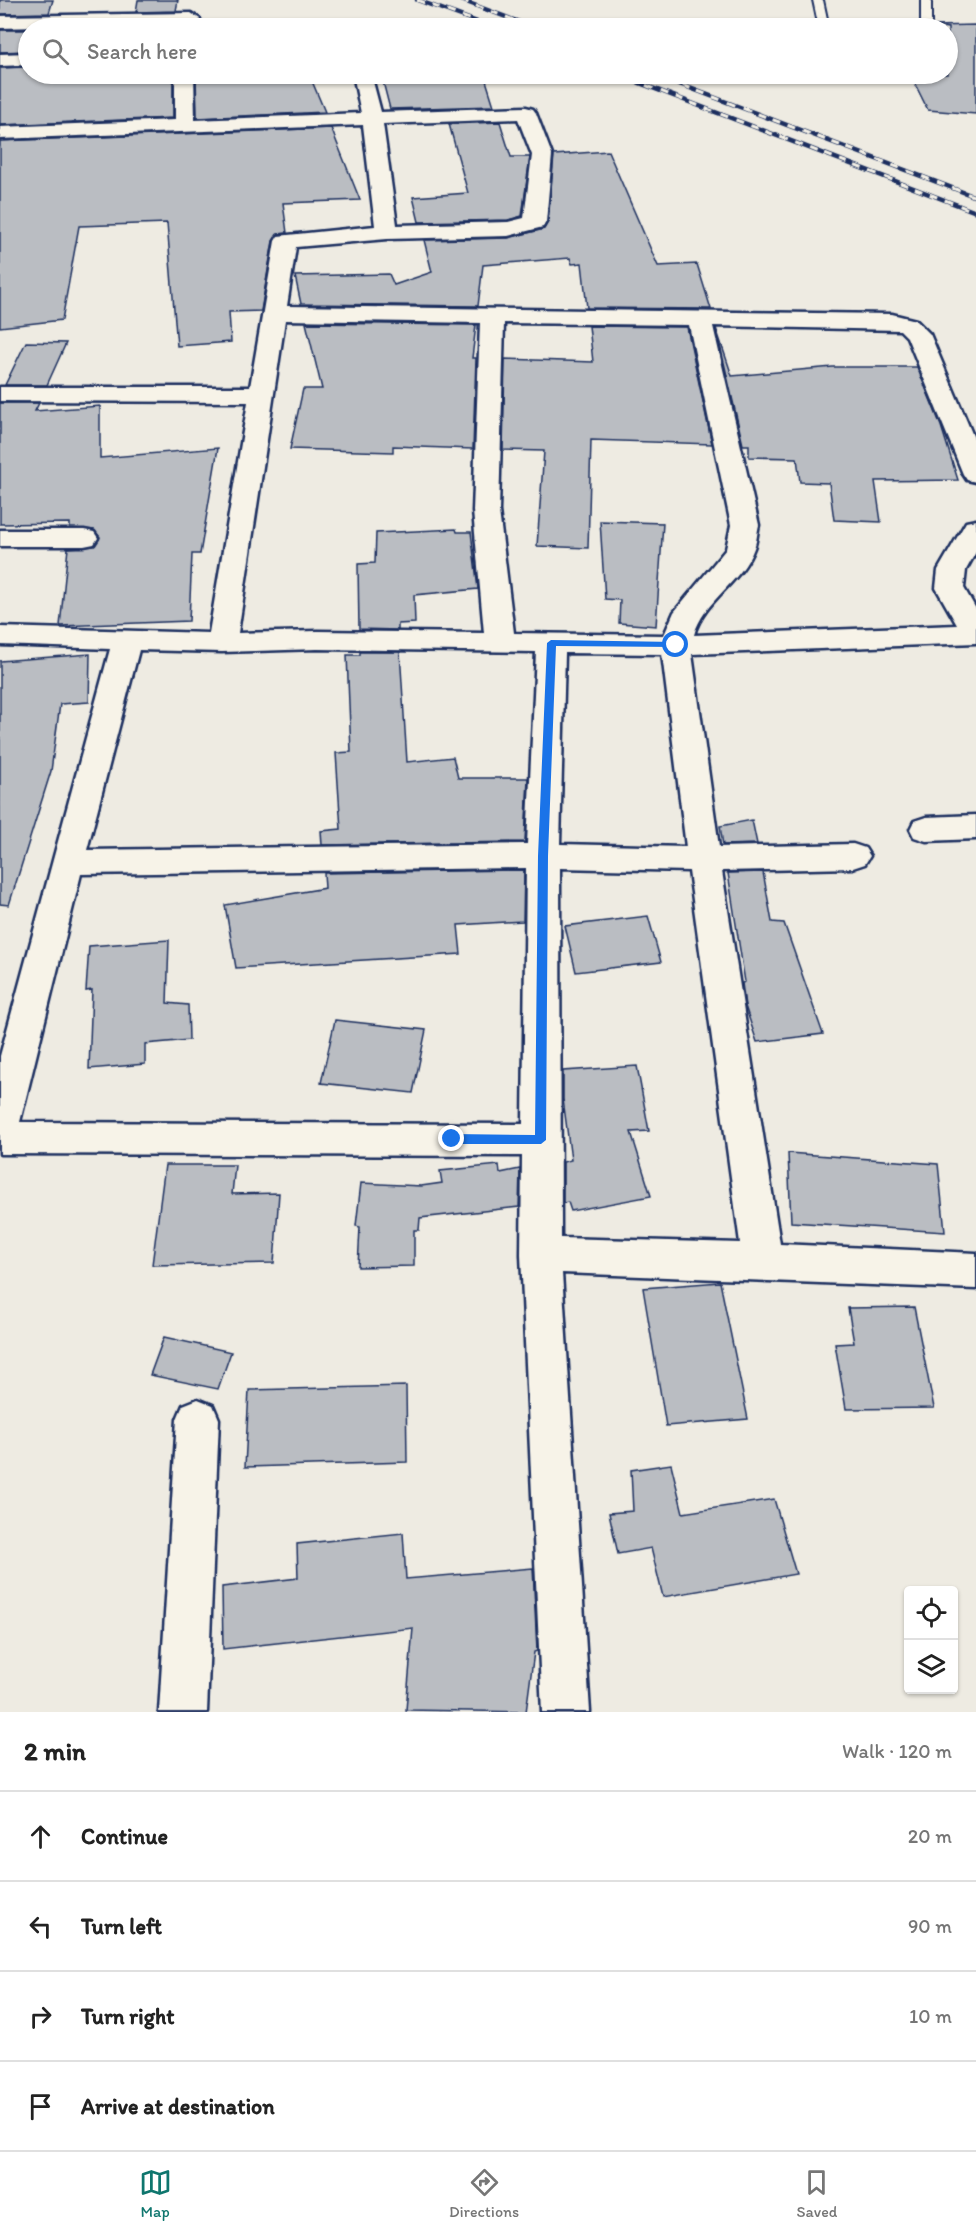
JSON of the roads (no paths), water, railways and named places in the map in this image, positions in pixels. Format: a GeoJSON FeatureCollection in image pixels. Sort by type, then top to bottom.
{"type":"FeatureCollection","features":[{"type":"Feature","properties":{"kind":"street"},"geometry":{"type":"LineString","coordinates":[[74,18],[79,0]]}},
{"type":"Feature","properties":{"kind":"street"},"geometry":{"type":"LineString","coordinates":[[143,18],[190,16]]}},
{"type":"Feature","properties":{"kind":"street"},"geometry":{"type":"LineString","coordinates":[[0,22],[18,22]]}},
{"type":"Feature","properties":{"kind":"street"},"geometry":{"type":"LineString","coordinates":[[0,60],[18,59]]}},
{"type":"Feature","properties":{"kind":"street"},"geometry":{"type":"LineString","coordinates":[[184,84],[185,126]]}},
{"type":"Feature","properties":{"kind":"street"},"geometry":{"type":"LineString","coordinates":[[364,84],[372,119],[387,232]]}},
{"type":"Feature","properties":{"kind":"street"},"geometry":{"type":"LineString","coordinates":[[0,133],[526,113],[542,155],[536,222],[508,229],[387,232],[286,241],[222,643]]}},
{"type":"Feature","properties":{"kind":"street"},"geometry":{"type":"LineString","coordinates":[[273,313],[492,314],[892,321],[908,325],[918,334],[976,474]]}},
{"type":"Feature","properties":{"kind":"street"},"geometry":{"type":"LineString","coordinates":[[492,314],[486,511],[500,643]]}},
{"type":"Feature","properties":{"kind":"street"},"geometry":{"type":"LineString","coordinates":[[699,317],[745,525],[740,549],[725,571],[684,618],[676,645],[704,859],[763,1261]]}},
{"type":"Feature","properties":{"kind":"street"},"geometry":{"type":"LineString","coordinates":[[0,394],[262,395]]}},
{"type":"Feature","properties":{"kind":"street"},"geometry":{"type":"LineString","coordinates":[[0,636],[222,643],[317,640],[676,645],[976,634],[950,588],[952,570],[976,528]]}},
{"type":"Feature","properties":{"kind":"street"},"geometry":{"type":"LineString","coordinates":[[0,538],[84,538]]}},
{"type":"Feature","properties":{"kind":"street"},"geometry":{"type":"LineString","coordinates":[[0,1128],[67,862],[128,640]]}},
{"type":"Feature","properties":{"kind":"street"},"geometry":{"type":"LineString","coordinates":[[551,643],[543,856],[541,1255],[566,1712]]}},
{"type":"Feature","properties":{"kind":"street"},"geometry":{"type":"LineString","coordinates":[[926,829],[976,827]]}},
{"type":"Feature","properties":{"kind":"street"},"geometry":{"type":"LineString","coordinates":[[67,862],[543,856],[704,859],[853,855]]}},
{"type":"Feature","properties":{"kind":"street"},"geometry":{"type":"LineString","coordinates":[[0,1138],[541,1140]]}},
{"type":"Feature","properties":{"kind":"street"},"geometry":{"type":"LineString","coordinates":[[541,1255],[763,1261],[976,1271]]}},
{"type":"Feature","properties":{"kind":"street"},"geometry":{"type":"LineString","coordinates":[[183,1712],[198,1419]]}},
{"type":"Feature","properties":{"kind":"lane"},"geometry":{"type":"LineString","coordinates":[[818,0],[822,18]]}},
{"type":"Feature","properties":{"kind":"lane"},"geometry":{"type":"LineString","coordinates":[[926,0],[926,18]]}},
{"type":"Feature","properties":{"kind":"railway"},"geometry":{"type":"LineString","coordinates":[[417,0],[466,18]]}},
{"type":"Feature","properties":{"kind":"railway"},"geometry":{"type":"LineString","coordinates":[[461,0],[509,18]]}},
{"type":"Feature","properties":{"kind":"railway"},"geometry":{"type":"LineString","coordinates":[[642,84],[976,212]]}},
{"type":"Feature","properties":{"kind":"railway"},"geometry":{"type":"LineString","coordinates":[[679,84],[976,197]]}}]}
